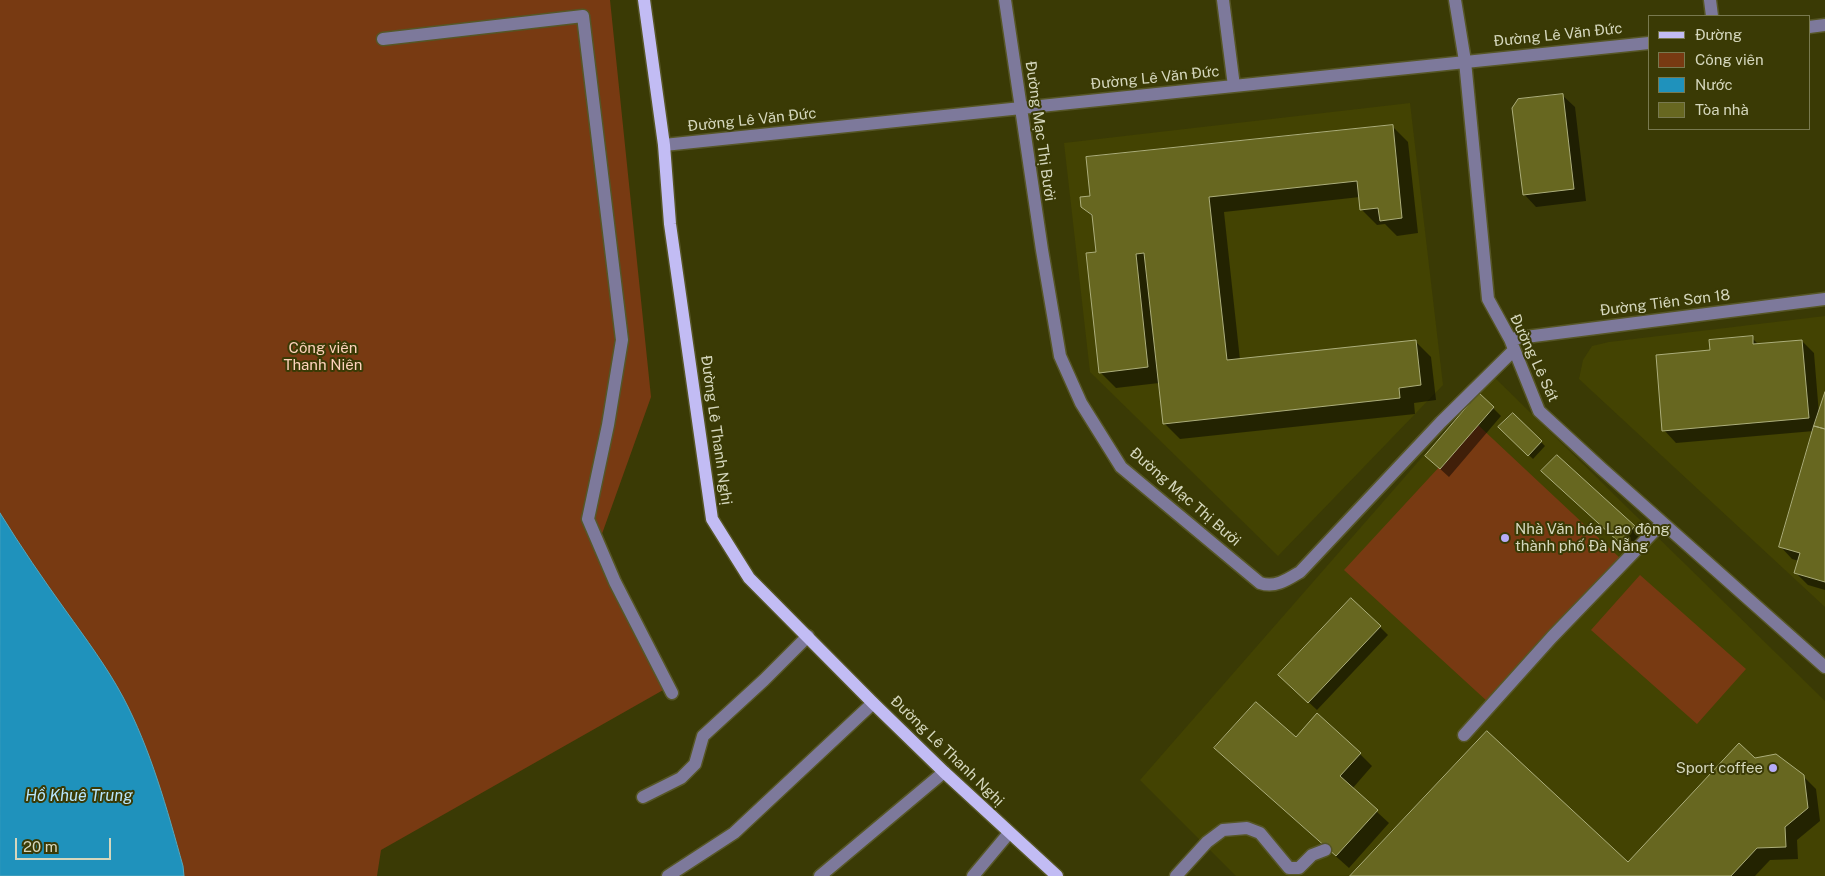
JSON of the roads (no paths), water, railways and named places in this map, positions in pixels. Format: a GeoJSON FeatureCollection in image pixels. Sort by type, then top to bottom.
{"type":"FeatureCollection","features":[{"type":"Feature","properties":{"kind":"main road","name":"Đường Lê Thanh Nghị"},"geometry":{"type":"LineString","coordinates":[[644,0],[664,145],[670,224],[712,519],[749,578],[944,772],[1057,876]]}},
{"type":"Feature","properties":{"kind":"street","name":"Đường Mạc Thị Bưởi"},"geometry":{"type":"LineString","coordinates":[[1005,0],[1020,109],[1060,356],[1081,403],[1121,466],[1260,583],[1268,586],[1281,583],[1300,572],[1512,345]]}},
{"type":"Feature","properties":{"kind":"street"},"geometry":{"type":"LineString","coordinates":[[1223,0],[1234,86]]}},
{"type":"Feature","properties":{"kind":"street","name":"Đường Lê Sát"},"geometry":{"type":"LineString","coordinates":[[1455,0],[1465,61],[1488,299],[1512,345],[1539,411],[1825,667]]}},
{"type":"Feature","properties":{"kind":"street"},"geometry":{"type":"LineString","coordinates":[[1710,0],[1712,15]]}},
{"type":"Feature","properties":{"kind":"street"},"geometry":{"type":"LineString","coordinates":[[383,39],[583,16],[622,340],[608,425],[588,519],[615,582],[672,693]]}},
{"type":"Feature","properties":{"kind":"street"},"geometry":{"type":"LineString","coordinates":[[1810,27],[1825,25]]}},
{"type":"Feature","properties":{"kind":"street","name":"Đường Lê Văn Đức"},"geometry":{"type":"LineString","coordinates":[[664,145],[1648,43]]}},
{"type":"Feature","properties":{"kind":"street","name":"Đường Tiên Sơn 18"},"geometry":{"type":"LineString","coordinates":[[1512,345],[1825,300]]}},
{"type":"Feature","properties":{"kind":"street"},"geometry":{"type":"LineString","coordinates":[[1464,735],[1552,637],[1662,522]]}},
{"type":"Feature","properties":{"kind":"street"},"geometry":{"type":"LineString","coordinates":[[643,797],[681,778],[695,764],[704,736],[808,636]]}},
{"type":"Feature","properties":{"kind":"street"},"geometry":{"type":"LineString","coordinates":[[668,876],[734,834],[873,703]]}},
{"type":"Feature","properties":{"kind":"street"},"geometry":{"type":"LineString","coordinates":[[820,876],[944,772]]}},
{"type":"Feature","properties":{"kind":"street"},"geometry":{"type":"LineString","coordinates":[[1176,876],[1207,842],[1224,830],[1247,828],[1260,834],[1289,868],[1299,868],[1312,855],[1325,850]]}},
{"type":"Feature","properties":{"kind":"street"},"geometry":{"type":"LineString","coordinates":[[972,876],[1009,833]]}},
{"type":"Feature","properties":{"kind":"water","name":"Hồ Khuê Trung"},"geometry":{"type":"Polygon","coordinates":[[[0,513],[103,664],[123,697],[150,759],[171,823],[184,876],[0,876],[0,513]]]}},
{"type":"Feature","properties":{"kind":"place","name":"Nhà Văn hóa Lao động thành phố Đà Nẵng"},"geometry":{"type":"Point","coordinates":[1505,538]}},
{"type":"Feature","properties":{"kind":"place","name":"Sport coffee"},"geometry":{"type":"Point","coordinates":[1773,768]}},
{"type":"Feature","properties":{"kind":"park label","name":"Công viên Thanh Niên"},"geometry":{"type":"Point","coordinates":[323,356]}}]}
